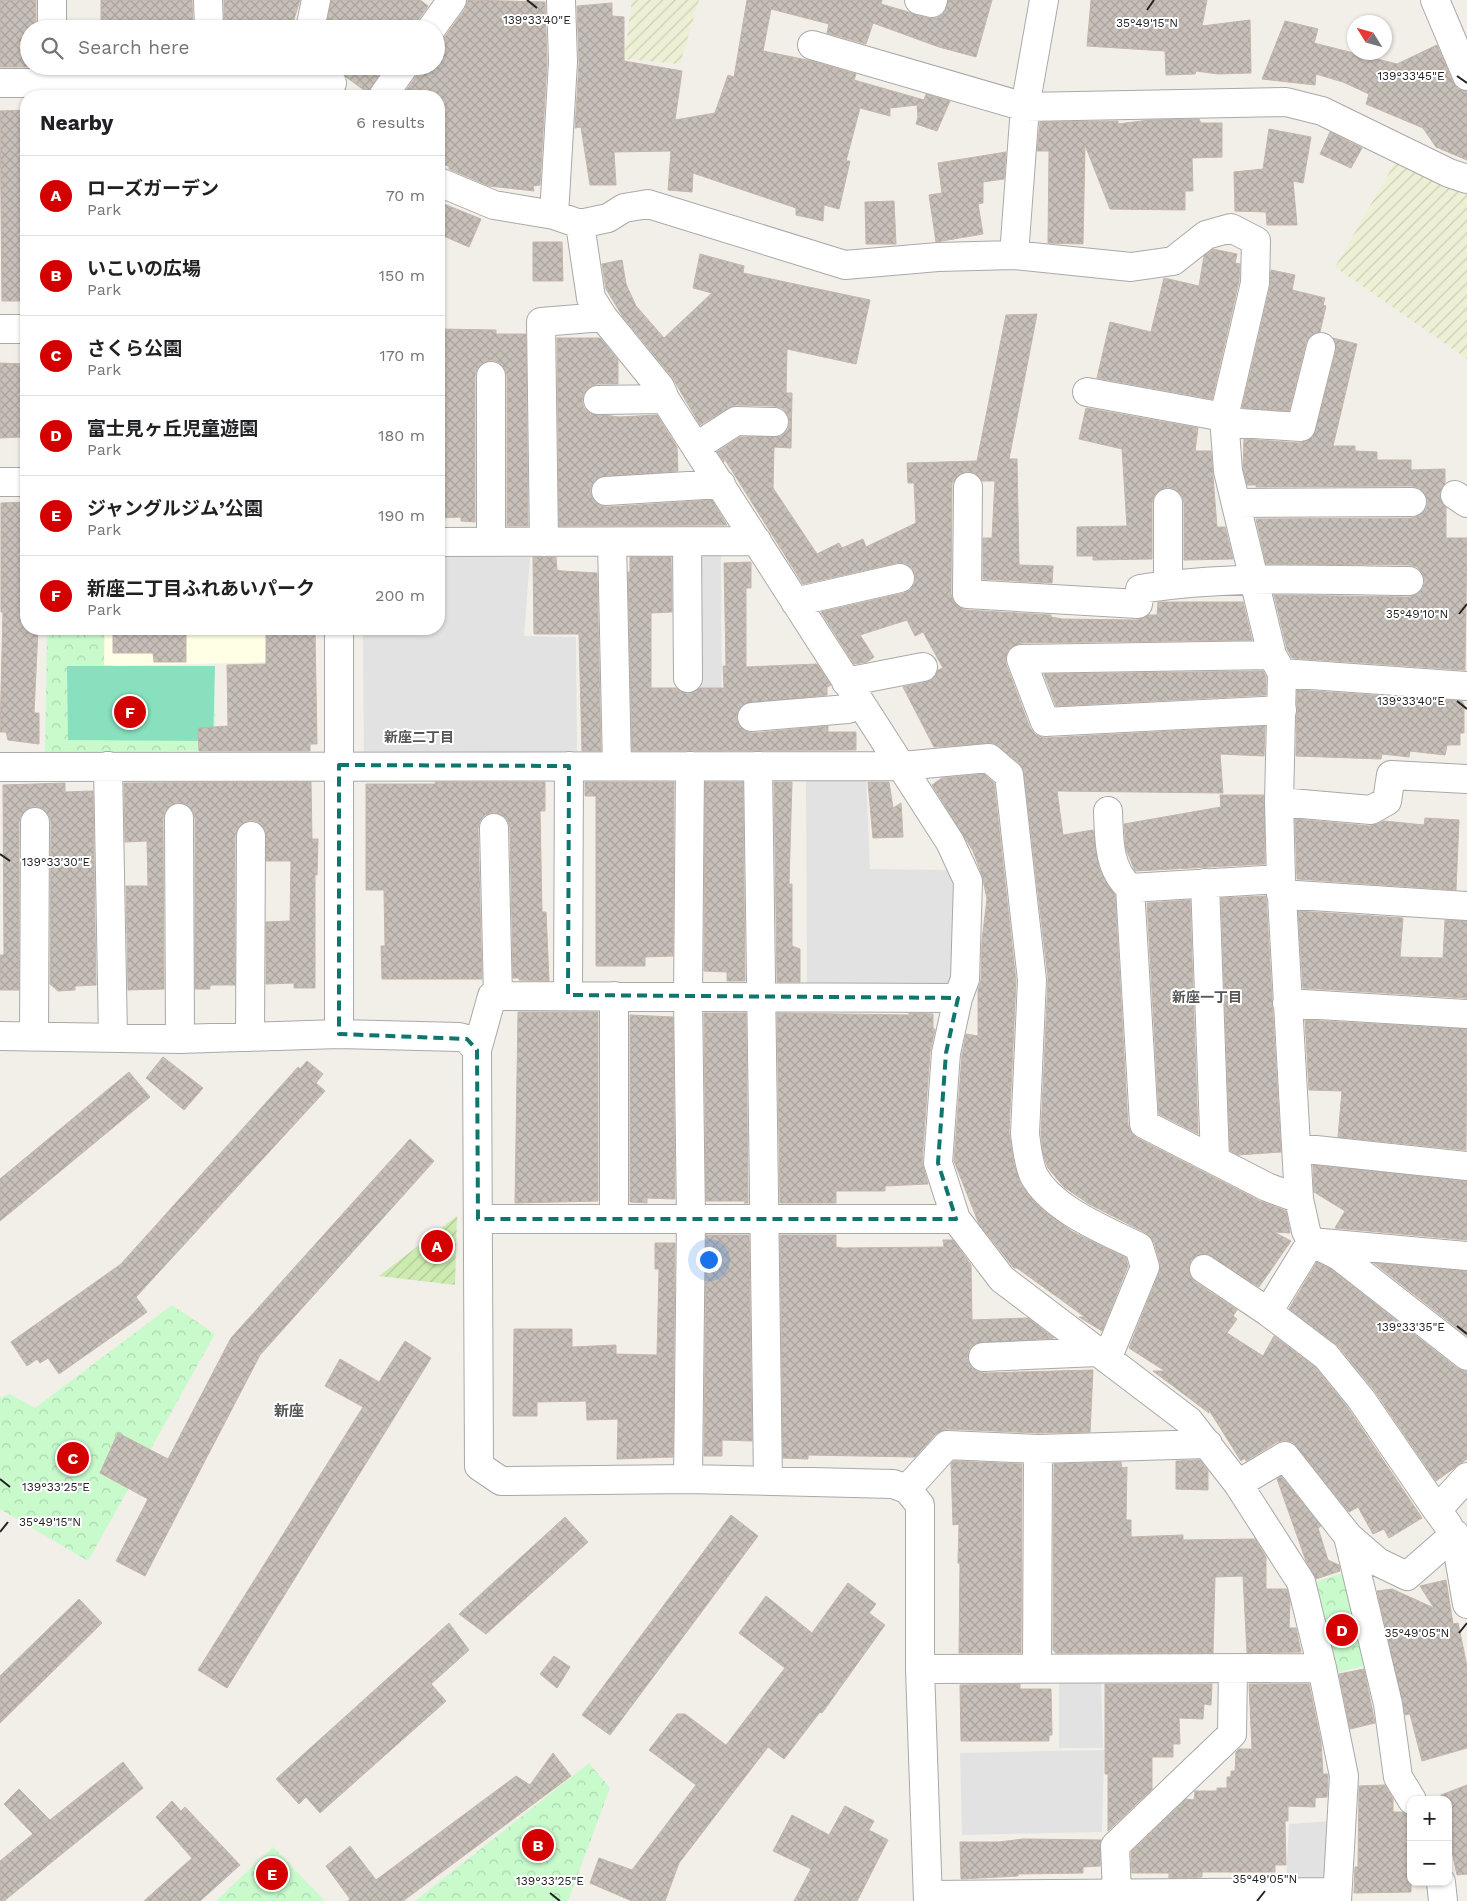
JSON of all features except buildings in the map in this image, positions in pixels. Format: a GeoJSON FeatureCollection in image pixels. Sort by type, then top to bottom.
{"type":"FeatureCollection","features":[{"type":"Feature","properties":{"kind":"street"},"geometry":{"type":"LineString","coordinates":[[52,0],[52,20]]}},
{"type":"Feature","properties":{"kind":"street"},"geometry":{"type":"LineString","coordinates":[[208,0],[209,20]]}},
{"type":"Feature","properties":{"kind":"street"},"geometry":{"type":"LineString","coordinates":[[312,20],[316,0]]}},
{"type":"Feature","properties":{"kind":"street"},"geometry":{"type":"LineString","coordinates":[[438,20],[452,0]]}},
{"type":"Feature","properties":{"kind":"street"},"geometry":{"type":"LineString","coordinates":[[554,215],[563,62],[561,0]]}},
{"type":"Feature","properties":{"kind":"street"},"geometry":{"type":"LineString","coordinates":[[919,0],[932,3],[933,0]]}},
{"type":"Feature","properties":{"kind":"street"},"geometry":{"type":"LineString","coordinates":[[1014,255],[1025,107],[1044,0]]}},
{"type":"Feature","properties":{"kind":"street"},"geometry":{"type":"LineString","coordinates":[[1435,0],[1467,76]]}},
{"type":"Feature","properties":{"kind":"street"},"geometry":{"type":"LineString","coordinates":[[812,45],[1025,107],[1286,102],[1322,111],[1449,173],[1467,179]]}},
{"type":"Feature","properties":{"kind":"street"},"geometry":{"type":"LineString","coordinates":[[0,83],[51,75],[171,90],[208,75]]}},
{"type":"Feature","properties":{"kind":"street"},"geometry":{"type":"LineString","coordinates":[[212,75],[246,90],[332,82]]}},
{"type":"Feature","properties":{"kind":"street"},"geometry":{"type":"LineString","coordinates":[[387,90],[398,75]]}},
{"type":"Feature","properties":{"kind":"street"},"geometry":{"type":"LineString","coordinates":[[445,185],[494,205],[554,215],[580,224],[608,218],[624,208],[648,204],[845,265],[938,257],[1014,255],[1131,267],[1173,261],[1206,234],[1231,228],[1256,241],[1255,283],[1224,419],[1228,471],[1253,579],[1277,664],[1282,710],[1279,802],[1281,886],[1299,1199],[1306,1231],[1312,1242],[1339,1256],[1467,1356]]}},
{"type":"Feature","properties":{"kind":"street"},"geometry":{"type":"LineString","coordinates":[[580,224],[591,298],[660,387],[665,400],[697,446],[852,693],[902,766],[950,842],[968,881],[965,979],[958,998],[946,1053],[938,1163],[956,1219],[1002,1279],[1189,1421],[1238,1484],[1300,1582],[1322,1668],[1344,1776],[1337,1896],[1116,1894],[928,1898],[920,1669],[920,1505],[907,1489],[893,1484],[688,1479],[501,1481],[479,1466],[477,1050],[492,996],[958,998]]}},
{"type":"Feature","properties":{"kind":"street"},"geometry":{"type":"LineString","coordinates":[[544,542],[541,322],[604,317]]}},
{"type":"Feature","properties":{"kind":"street"},"geometry":{"type":"LineString","coordinates":[[0,329],[20,329]]}},
{"type":"Feature","properties":{"kind":"street"},"geometry":{"type":"LineString","coordinates":[[1087,392],[1224,419],[1301,427],[1321,347]]}},
{"type":"Feature","properties":{"kind":"street"},"geometry":{"type":"LineString","coordinates":[[491,376],[491,542]]}},
{"type":"Feature","properties":{"kind":"street"},"geometry":{"type":"LineString","coordinates":[[598,400],[665,400]]}},
{"type":"Feature","properties":{"kind":"street"},"geometry":{"type":"LineString","coordinates":[[697,446],[736,421],[774,422]]}},
{"type":"Feature","properties":{"kind":"street"},"geometry":{"type":"LineString","coordinates":[[0,482],[20,482]]}},
{"type":"Feature","properties":{"kind":"street"},"geometry":{"type":"LineString","coordinates":[[606,491],[721,484]]}},
{"type":"Feature","properties":{"kind":"street"},"geometry":{"type":"LineString","coordinates":[[968,487],[967,594],[1138,604],[1140,589],[1168,584],[1253,579],[1409,581]]}},
{"type":"Feature","properties":{"kind":"street"},"geometry":{"type":"LineString","coordinates":[[1236,503],[1412,502]]}},
{"type":"Feature","properties":{"kind":"street"},"geometry":{"type":"LineString","coordinates":[[1168,503],[1168,584]]}},
{"type":"Feature","properties":{"kind":"street"},"geometry":{"type":"LineString","coordinates":[[445,542],[757,541]]}},
{"type":"Feature","properties":{"kind":"street"},"geometry":{"type":"LineString","coordinates":[[612,542],[617,766]]}},
{"type":"Feature","properties":{"kind":"street"},"geometry":{"type":"LineString","coordinates":[[687,542],[688,678]]}},
{"type":"Feature","properties":{"kind":"street"},"geometry":{"type":"LineString","coordinates":[[795,602],[900,578]]}},
{"type":"Feature","properties":{"kind":"street"},"geometry":{"type":"LineString","coordinates":[[339,635],[339,1034]]}},
{"type":"Feature","properties":{"kind":"street"},"geometry":{"type":"LineString","coordinates":[[1282,710],[1046,722],[1021,659],[1277,664],[1467,686]]}},
{"type":"Feature","properties":{"kind":"street"},"geometry":{"type":"LineString","coordinates":[[852,693],[924,667]]}},
{"type":"Feature","properties":{"kind":"street"},"geometry":{"type":"LineString","coordinates":[[752,716],[848,709],[852,693]]}},
{"type":"Feature","properties":{"kind":"street"},"geometry":{"type":"LineString","coordinates":[[0,767],[339,765],[902,766],[989,758],[1008,775],[1032,980],[1025,1134],[1028,1158],[1035,1177],[1064,1209],[1139,1247],[1145,1267],[1103,1356]]}},
{"type":"Feature","properties":{"kind":"street"},"geometry":{"type":"LineString","coordinates":[[108,766],[113,1037]]}},
{"type":"Feature","properties":{"kind":"street"},"geometry":{"type":"LineString","coordinates":[[568,995],[569,766]]}},
{"type":"Feature","properties":{"kind":"street"},"geometry":{"type":"LineString","coordinates":[[688,1479],[692,1219],[688,997],[690,766]]}},
{"type":"Feature","properties":{"kind":"street"},"geometry":{"type":"LineString","coordinates":[[758,766],[763,996],[763,1219],[768,1481]]}},
{"type":"Feature","properties":{"kind":"street"},"geometry":{"type":"LineString","coordinates":[[1279,802],[1371,810],[1387,801],[1391,775],[1467,779]]}},
{"type":"Feature","properties":{"kind":"street"},"geometry":{"type":"LineString","coordinates":[[1108,811],[1109,849],[1122,880],[1130,888],[1144,1124],[1267,1186],[1299,1199]]}},
{"type":"Feature","properties":{"kind":"street"},"geometry":{"type":"LineString","coordinates":[[179,818],[180,1039]]}},
{"type":"Feature","properties":{"kind":"street"},"geometry":{"type":"LineString","coordinates":[[34,1036],[35,822]]}},
{"type":"Feature","properties":{"kind":"street"},"geometry":{"type":"LineString","coordinates":[[494,828],[498,996]]}},
{"type":"Feature","properties":{"kind":"street"},"geometry":{"type":"LineString","coordinates":[[250,1036],[251,836]]}},
{"type":"Feature","properties":{"kind":"street"},"geometry":{"type":"LineString","coordinates":[[1205,883],[1214,1159]]}},
{"type":"Feature","properties":{"kind":"street"},"geometry":{"type":"LineString","coordinates":[[1130,888],[1205,883],[1281,886],[1467,906]]}},
{"type":"Feature","properties":{"kind":"street"},"geometry":{"type":"LineString","coordinates":[[614,996],[614,1219]]}},
{"type":"Feature","properties":{"kind":"street"},"geometry":{"type":"LineString","coordinates":[[1287,1003],[1467,1014]]}},
{"type":"Feature","properties":{"kind":"street"},"geometry":{"type":"LineString","coordinates":[[0,1036],[180,1039],[339,1034],[459,1037],[468,1039],[477,1050]]}},
{"type":"Feature","properties":{"kind":"street"},"geometry":{"type":"LineString","coordinates":[[1297,1148],[1467,1166]]}},
{"type":"Feature","properties":{"kind":"street"},"geometry":{"type":"LineString","coordinates":[[478,1219],[956,1219]]}},
{"type":"Feature","properties":{"kind":"street"},"geometry":{"type":"LineString","coordinates":[[1312,1242],[1467,1256]]}},
{"type":"Feature","properties":{"kind":"street"},"geometry":{"type":"LineString","coordinates":[[1268,1312],[1312,1242]]}},
{"type":"Feature","properties":{"kind":"street"},"geometry":{"type":"LineString","coordinates":[[1204,1269],[1268,1312],[1326,1356],[1361,1399],[1438,1510],[1461,1528],[1467,1604]]}},
{"type":"Feature","properties":{"kind":"street"},"geometry":{"type":"LineString","coordinates":[[984,1357],[1103,1356]]}},
{"type":"Feature","properties":{"kind":"street"},"geometry":{"type":"LineString","coordinates":[[907,1489],[947,1445],[1038,1449],[1208,1444]]}},
{"type":"Feature","properties":{"kind":"street"},"geometry":{"type":"LineString","coordinates":[[1037,1667],[1038,1449]]}},
{"type":"Feature","properties":{"kind":"street"},"geometry":{"type":"LineString","coordinates":[[1238,1484],[1285,1456],[1348,1536],[1378,1562],[1407,1576],[1461,1528]]}},
{"type":"Feature","properties":{"kind":"street"},"geometry":{"type":"LineString","coordinates":[[1438,1510],[1467,1477]]}},
{"type":"Feature","properties":{"kind":"street"},"geometry":{"type":"LineString","coordinates":[[1348,1536],[1388,1704],[1398,1777],[1410,1796]]}},
{"type":"Feature","properties":{"kind":"street"},"geometry":{"type":"LineString","coordinates":[[920,1669],[1037,1667],[1322,1668]]}},
{"type":"Feature","properties":{"kind":"street"},"geometry":{"type":"LineString","coordinates":[[1116,1894],[1115,1846],[1232,1734],[1233,1669]]}},
{"type":"Feature","properties":{"kind":"street"},"geometry":{"type":"LineString","coordinates":[[1441,1886],[1443,1901]]}},
{"type":"Feature","properties":{"kind":"highlighted area"},"geometry":{"type":"Polygon","coordinates":[[[339,765],[569,766],[568,995],[958,998],[946,1053],[938,1163],[956,1219],[478,1219],[477,1050],[467,1039],[339,1034],[339,765]]]}},
{"type":"Feature","properties":{"kind":"shaded area"},"geometry":{"type":"Polygon","coordinates":[[[632,0],[699,0],[680,64],[624,59],[632,0]]]}},
{"type":"Feature","properties":{"kind":"shaded area"},"geometry":{"type":"Polygon","coordinates":[[[1397,159],[1467,191],[1467,359],[1335,267],[1397,159]]]}},
{"type":"Feature","properties":{"kind":"shaded area"},"geometry":{"type":"Polygon","coordinates":[[[721,555],[722,752],[696,753],[700,559],[701,556],[721,555]]]}},
{"type":"Feature","properties":{"kind":"shaded area"},"geometry":{"type":"Polygon","coordinates":[[[445,556],[530,557],[524,636],[576,637],[577,756],[364,760],[363,635],[445,635],[445,556]]]}},
{"type":"Feature","properties":{"kind":"shaded area"},"geometry":{"type":"Polygon","coordinates":[[[105,635],[279,635],[280,662],[104,666],[105,635]]]}},
{"type":"Feature","properties":{"kind":"shaded area"},"geometry":{"type":"Polygon","coordinates":[[[866,774],[870,869],[950,870],[958,882],[953,978],[946,984],[807,983],[806,779],[866,774]]]}},
{"type":"Feature","properties":{"kind":"shaded area"},"geometry":{"type":"Polygon","coordinates":[[[1059,1680],[1101,1680],[1103,1748],[1059,1748],[1059,1680]]]}},
{"type":"Feature","properties":{"kind":"shaded area"},"geometry":{"type":"Polygon","coordinates":[[[1104,1750],[1102,1832],[962,1835],[960,1753],[1104,1750]]]}},
{"type":"Feature","properties":{"kind":"shaded area"},"geometry":{"type":"Polygon","coordinates":[[[1332,1821],[1328,1874],[1320,1883],[1286,1881],[1289,1824],[1332,1821]]]}},
{"type":"Feature","properties":{"kind":"green space"},"geometry":{"type":"Polygon","coordinates":[[[47,635],[104,635],[104,665],[214,673],[216,750],[45,754],[47,635]]]}},
{"type":"Feature","properties":{"kind":"green space"},"geometry":{"type":"Polygon","coordinates":[[[67,666],[215,666],[213,741],[68,740],[67,666]]]}},
{"type":"Feature","properties":{"kind":"green space"},"geometry":{"type":"Polygon","coordinates":[[[457,1216],[455,1285],[379,1276],[457,1216]]]}},
{"type":"Feature","properties":{"kind":"green space"},"geometry":{"type":"Polygon","coordinates":[[[172,1305],[215,1334],[88,1561],[0,1509],[0,1398],[10,1394],[35,1408],[172,1305]]]}},
{"type":"Feature","properties":{"kind":"green space"},"geometry":{"type":"Polygon","coordinates":[[[1346,1572],[1367,1665],[1335,1673],[1312,1583],[1346,1572]]]}},
{"type":"Feature","properties":{"kind":"green space"},"geometry":{"type":"Polygon","coordinates":[[[589,1763],[610,1788],[568,1901],[415,1901],[589,1763]]]}},
{"type":"Feature","properties":{"kind":"green space"},"geometry":{"type":"Polygon","coordinates":[[[273,1847],[325,1901],[216,1901],[273,1847]]]}},
{"type":"Feature","properties":{"kind":"place","name":"新座二丁目ふれあいパーク"},"geometry":{"type":"Point","coordinates":[130,712]}},
{"type":"Feature","properties":{"kind":"place","name":"ローズガーデン"},"geometry":{"type":"Point","coordinates":[437,1246]}},
{"type":"Feature","properties":{"kind":"place","name":"さくら公園"},"geometry":{"type":"Point","coordinates":[73,1458]}},
{"type":"Feature","properties":{"kind":"place","name":"富士見ヶ丘児童遊園"},"geometry":{"type":"Point","coordinates":[1342,1630]}},
{"type":"Feature","properties":{"kind":"place","name":"いこいの広場"},"geometry":{"type":"Point","coordinates":[538,1845]}},
{"type":"Feature","properties":{"kind":"place","name":"ジャングルジム’公園"},"geometry":{"type":"Point","coordinates":[272,1874]}},
{"type":"Feature","properties":{"kind":"district","name":"新座二丁目"},"geometry":{"type":"Point","coordinates":[419,737]}},
{"type":"Feature","properties":{"kind":"district","name":"新座一丁目"},"geometry":{"type":"Point","coordinates":[1207,997]}},
{"type":"Feature","properties":{"kind":"district","name":"新座"},"geometry":{"type":"Point","coordinates":[289,1411]}}]}
